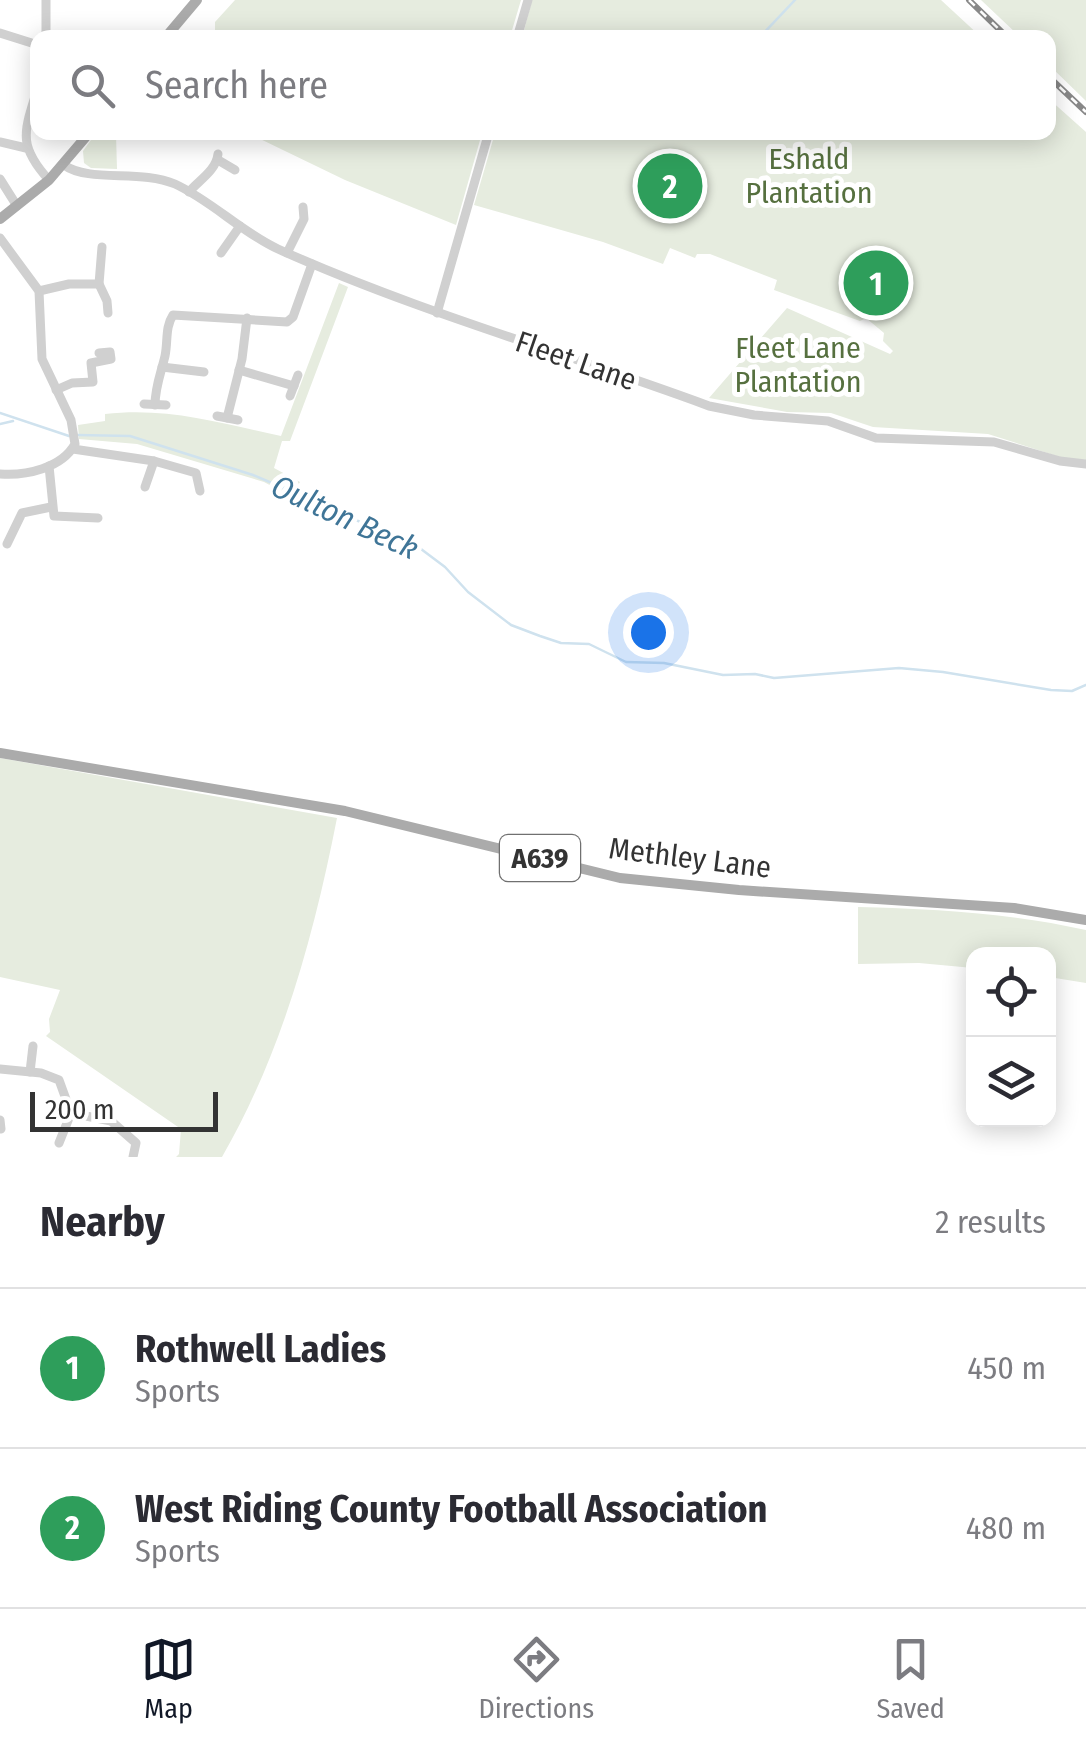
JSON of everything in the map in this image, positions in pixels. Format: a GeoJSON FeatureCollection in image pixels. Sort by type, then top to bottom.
{"type":"FeatureCollection","features":[{"type":"Feature","properties":{"kind":"main road"},"geometry":{"type":"LineString","coordinates":[[172,30],[197,0]]}},
{"type":"Feature","properties":{"kind":"main road"},"geometry":{"type":"LineString","coordinates":[[0,219],[49,180],[84,140]]}},
{"type":"Feature","properties":{"kind":"main road","name":"Methley Lane"},"geometry":{"type":"LineString","coordinates":[[0,753],[345,812],[585,870],[651,882],[1014,908],[1086,920]]}},
{"type":"Feature","properties":{"kind":"street"},"geometry":{"type":"LineString","coordinates":[[46,0],[46,30]]}},
{"type":"Feature","properties":{"kind":"street"},"geometry":{"type":"LineString","coordinates":[[519,30],[528,0]]}},
{"type":"Feature","properties":{"kind":"street"},"geometry":{"type":"LineString","coordinates":[[0,33],[30,42]]}},
{"type":"Feature","properties":{"kind":"street"},"geometry":{"type":"LineString","coordinates":[[30,114],[24,134],[26,148],[49,180]]}},
{"type":"Feature","properties":{"kind":"street"},"geometry":{"type":"LineString","coordinates":[[437,314],[487,140]]}},
{"type":"Feature","properties":{"kind":"street"},"geometry":{"type":"LineString","coordinates":[[0,142],[26,148]]}},
{"type":"Feature","properties":{"kind":"street"},"geometry":{"type":"LineString","coordinates":[[190,192],[218,157],[235,170]]}},
{"type":"Feature","properties":{"kind":"street","name":"Fleet Lane"},"geometry":{"type":"LineString","coordinates":[[68,161],[76,173],[152,177],[190,192],[240,226],[312,264],[437,314],[720,410],[817,420],[876,438],[994,442],[1060,461],[1086,464]]}},
{"type":"Feature","properties":{"kind":"street"},"geometry":{"type":"LineString","coordinates":[[0,179],[17,206]]}},
{"type":"Feature","properties":{"kind":"street"},"geometry":{"type":"LineString","coordinates":[[287,253],[304,219],[303,206]]}},
{"type":"Feature","properties":{"kind":"street"},"geometry":{"type":"LineString","coordinates":[[221,253],[240,226]]}},
{"type":"Feature","properties":{"kind":"street"},"geometry":{"type":"LineString","coordinates":[[0,238],[39,291],[40,353],[74,440]]}},
{"type":"Feature","properties":{"kind":"street"},"geometry":{"type":"LineString","coordinates":[[102,247],[99,284],[108,313]]}},
{"type":"Feature","properties":{"kind":"street"},"geometry":{"type":"LineString","coordinates":[[155,405],[173,315],[283,323],[290,320],[312,264]]}},
{"type":"Feature","properties":{"kind":"street"},"geometry":{"type":"LineString","coordinates":[[39,291],[69,284],[99,284]]}},
{"type":"Feature","properties":{"kind":"street"},"geometry":{"type":"LineString","coordinates":[[227,418],[240,370],[247,318]]}},
{"type":"Feature","properties":{"kind":"street"},"geometry":{"type":"LineString","coordinates":[[56,390],[72,383],[93,382],[91,363],[111,360],[110,352],[99,353]]}},
{"type":"Feature","properties":{"kind":"street"},"geometry":{"type":"LineString","coordinates":[[162,367],[204,372]]}},
{"type":"Feature","properties":{"kind":"street"},"geometry":{"type":"LineString","coordinates":[[240,370],[292,391],[298,374]]}},
{"type":"Feature","properties":{"kind":"street"},"geometry":{"type":"LineString","coordinates":[[74,440],[196,473],[200,491]]}},
{"type":"Feature","properties":{"kind":"street"},"geometry":{"type":"LineString","coordinates":[[0,474],[20,474],[48,466],[74,440]]}},
{"type":"Feature","properties":{"kind":"street"},"geometry":{"type":"LineString","coordinates":[[144,487],[154,461]]}},
{"type":"Feature","properties":{"kind":"street"},"geometry":{"type":"LineString","coordinates":[[48,466],[53,514],[59,518],[98,518]]}},
{"type":"Feature","properties":{"kind":"street"},"geometry":{"type":"LineString","coordinates":[[7,544],[22,513],[52,507]]}},
{"type":"Feature","properties":{"kind":"street"},"geometry":{"type":"LineString","coordinates":[[30,1072],[33,1046]]}},
{"type":"Feature","properties":{"kind":"street"},"geometry":{"type":"LineString","coordinates":[[0,1069],[59,1080],[71,1113],[58,1143]]}},
{"type":"Feature","properties":{"kind":"street"},"geometry":{"type":"LineString","coordinates":[[71,1113],[111,1121],[140,1143],[132,1157]]}},
{"type":"Feature","properties":{"kind":"street"},"geometry":{"type":"LineString","coordinates":[[0,1129],[3,1119]]}},
{"type":"Feature","properties":{"kind":"green space"},"geometry":{"type":"Polygon","coordinates":[[[235,0],[521,0],[512,30],[215,30],[215,22],[235,0]]]}},
{"type":"Feature","properties":{"kind":"green space"},"geometry":{"type":"Polygon","coordinates":[[[532,0],[941,0],[973,30],[524,30],[532,0]]]}},
{"type":"Feature","properties":{"kind":"green space"},"geometry":{"type":"Polygon","coordinates":[[[981,0],[1086,0],[1086,101],[1056,72],[1056,30],[1013,30],[981,0]]]}},
{"type":"Feature","properties":{"kind":"green space"},"geometry":{"type":"Polygon","coordinates":[[[1056,105],[1086,132],[1086,460],[1063,458],[988,434],[873,427],[831,413],[787,412],[709,398],[787,308],[890,354],[893,351],[883,341],[884,333],[866,318],[860,321],[774,290],[777,280],[710,254],[697,254],[695,258],[670,248],[663,264],[603,242],[474,205],[493,140],[1056,140],[1056,105]]]}},
{"type":"Feature","properties":{"kind":"green space"},"geometry":{"type":"Polygon","coordinates":[[[91,140],[116,140],[117,169],[91,168],[84,163],[83,151],[91,140]]]}},
{"type":"Feature","properties":{"kind":"green space"},"geometry":{"type":"Polygon","coordinates":[[[262,140],[480,140],[456,225],[345,180],[262,140]]]}},
{"type":"Feature","properties":{"kind":"green space"},"geometry":{"type":"Polygon","coordinates":[[[339,283],[348,287],[290,441],[282,441],[274,468],[300,482],[292,497],[264,482],[137,444],[79,439],[78,425],[105,421],[105,414],[128,412],[194,418],[281,436],[339,283]]]}},
{"type":"Feature","properties":{"kind":"green space"},"geometry":{"type":"Polygon","coordinates":[[[0,758],[337,818],[318,906],[279,1035],[222,1157],[176,1157],[181,1129],[46,1036],[60,990],[0,977],[0,758]]]}},
{"type":"Feature","properties":{"kind":"green space"},"geometry":{"type":"Polygon","coordinates":[[[858,907],[972,913],[1086,930],[1086,983],[1056,978],[1056,947],[966,947],[966,967],[858,964],[858,907]]]}},
{"type":"Feature","properties":{"kind":"waterway"},"geometry":{"type":"LineString","coordinates":[[767,30],[795,0]]}},
{"type":"Feature","properties":{"kind":"waterway","name":"Oulton Beck"},"geometry":{"type":"LineString","coordinates":[[0,413],[69,436]]}},
{"type":"Feature","properties":{"kind":"waterway"},"geometry":{"type":"LineString","coordinates":[[0,424],[13,421]]}},
{"type":"Feature","properties":{"kind":"waterway","name":"Oulton Beck"},"geometry":{"type":"LineString","coordinates":[[77,435],[130,436],[253,475],[421,549],[511,625],[561,643],[589,644],[626,662],[664,663],[723,675],[774,678],[899,668],[1051,690],[1072,691],[1086,685]]}},
{"type":"Feature","properties":{"kind":"railway"},"geometry":{"type":"LineString","coordinates":[[969,0],[1000,30]]}},
{"type":"Feature","properties":{"kind":"railway"},"geometry":{"type":"LineString","coordinates":[[1056,84],[1086,112]]}},
{"type":"Feature","properties":{"kind":"place","name":"West Riding County Football Association"},"geometry":{"type":"Point","coordinates":[670,186]}},
{"type":"Feature","properties":{"kind":"place","name":"Rothwell Ladies"},"geometry":{"type":"Point","coordinates":[876,283]}},
{"type":"Feature","properties":{"kind":"park label","name":"Eshald Plantation"},"geometry":{"type":"Point","coordinates":[809,176]}},
{"type":"Feature","properties":{"kind":"park label","name":"Fleet Lane Plantation"},"geometry":{"type":"Point","coordinates":[798,365]}}]}
